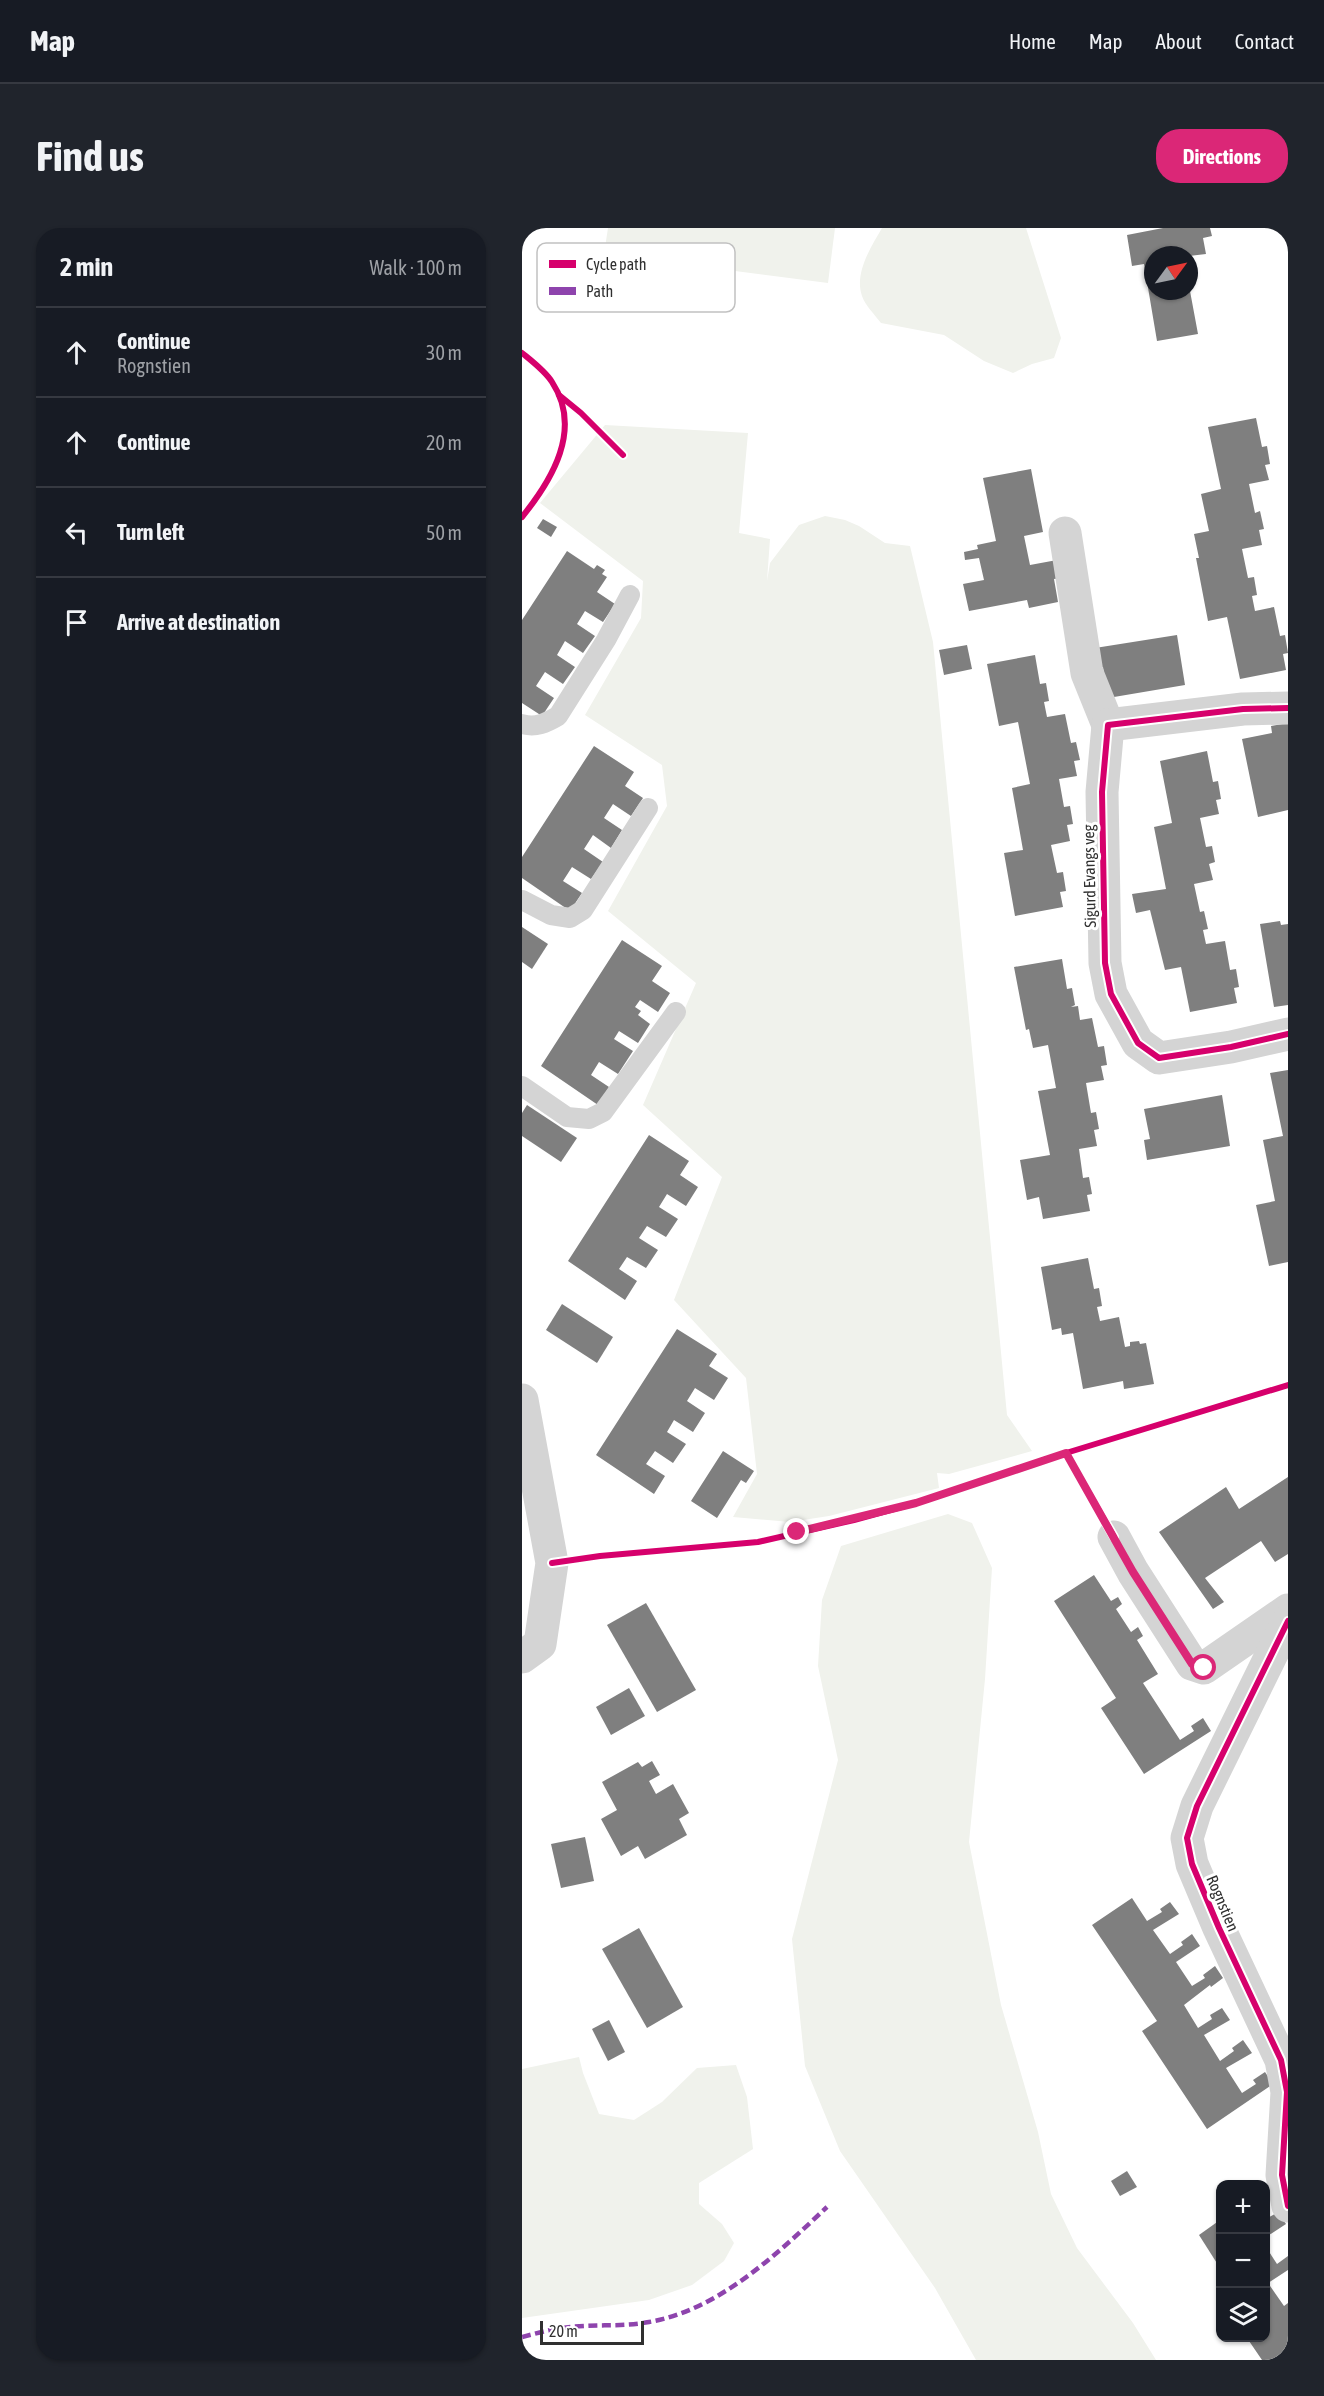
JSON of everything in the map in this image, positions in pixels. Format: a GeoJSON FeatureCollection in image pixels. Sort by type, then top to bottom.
{"type":"FeatureCollection","features":[{"type":"Feature","properties":{"kind":"street","name":"Sigurd Evangs veg"},"geometry":{"type":"LineString","coordinates":[[1065,533],[1087,673],[1108,725],[1101,814],[1105,963],[1111,994],[1138,1042],[1159,1058],[1231,1047],[1288,1034]]}},
{"type":"Feature","properties":{"kind":"street"},"geometry":{"type":"LineString","coordinates":[[1108,725],[1243,710],[1288,708]]}},
{"type":"Feature","properties":{"kind":"street"},"geometry":{"type":"LineString","coordinates":[[522,1400],[552,1563],[540,1644],[522,1657]]}},
{"type":"Feature","properties":{"kind":"street"},"geometry":{"type":"LineString","coordinates":[[1114,1537],[1133,1572],[1192,1664],[1204,1668],[1288,1611]]}},
{"type":"Feature","properties":{"kind":"street","name":"Rognstien"},"geometry":{"type":"LineString","coordinates":[[1288,1621],[1197,1806],[1187,1838],[1192,1864],[1219,1928],[1281,2060],[1287,2092],[1282,2175],[1288,2205]]}},
{"type":"Feature","properties":{"kind":"lane"},"geometry":{"type":"LineString","coordinates":[[522,724],[528,726],[546,724],[558,716],[606,640],[630,596]]}},
{"type":"Feature","properties":{"kind":"lane"},"geometry":{"type":"LineString","coordinates":[[522,900],[551,915],[570,918],[584,910],[648,808]]}},
{"type":"Feature","properties":{"kind":"lane"},"geometry":{"type":"LineString","coordinates":[[522,1086],[567,1117],[589,1119],[603,1112],[676,1012]]}},
{"type":"Feature","properties":{"kind":"shaded area"},"geometry":{"type":"Polygon","coordinates":[[[608,228],[835,228],[828,283],[735,271],[735,243],[606,243],[608,228]]]}},
{"type":"Feature","properties":{"kind":"shaded area"},"geometry":{"type":"Polygon","coordinates":[[[882,228],[1026,228],[1061,338],[1054,358],[1032,364],[1013,373],[984,361],[944,335],[881,323],[863,299],[860,278],[865,260],[882,228]]]}},
{"type":"Feature","properties":{"kind":"shaded area"},"geometry":{"type":"Polygon","coordinates":[[[605,425],[748,433],[739,533],[770,539],[767,581],[770,563],[799,525],[825,516],[845,520],[859,526],[885,543],[910,546],[933,642],[1007,1415],[1032,1451],[949,1474],[937,1473],[939,1488],[829,1516],[790,1522],[733,1517],[757,1474],[746,1378],[674,1300],[722,1177],[643,1105],[696,983],[608,911],[667,806],[662,765],[585,715],[641,618],[643,581],[540,503],[605,425]]]}},
{"type":"Feature","properties":{"kind":"shaded area"},"geometry":{"type":"Polygon","coordinates":[[[948,1514],[972,1523],[992,1568],[985,1679],[969,1842],[1001,2005],[1038,2132],[1051,2194],[1077,2248],[1133,2323],[1156,2360],[976,2360],[935,2288],[840,2151],[805,2066],[792,1939],[838,1760],[818,1666],[822,1600],[841,1546],[948,1514]]]}},
{"type":"Feature","properties":{"kind":"shaded area"},"geometry":{"type":"Polygon","coordinates":[[[579,2057],[599,2114],[634,2120],[662,2102],[697,2068],[736,2065],[747,2097],[753,2149],[699,2183],[699,2204],[722,2224],[734,2243],[724,2261],[692,2285],[649,2300],[522,2318],[522,2069],[579,2057]]]}},
{"type":"Feature","properties":{"kind":"building"},"geometry":{"type":"Polygon","coordinates":[[[1163,228],[1210,228],[1212,236],[1203,238],[1206,254],[1198,255],[1198,246],[1144,246],[1144,264],[1132,266],[1127,235],[1163,228]]]}},
{"type":"Feature","properties":{"kind":"building"},"geometry":{"type":"Polygon","coordinates":[[[1150,300],[1192,300],[1198,334],[1157,341],[1150,300]]]}},
{"type":"Feature","properties":{"kind":"building"},"geometry":{"type":"Polygon","coordinates":[[[1256,418],[1262,447],[1267,446],[1270,464],[1265,465],[1269,480],[1249,484],[1255,513],[1260,511],[1264,529],[1259,530],[1262,545],[1242,549],[1248,578],[1254,577],[1257,595],[1252,596],[1255,611],[1274,607],[1280,636],[1285,635],[1288,653],[1283,654],[1286,670],[1240,679],[1227,617],[1208,621],[1196,558],[1199,558],[1194,534],[1209,531],[1201,494],[1221,489],[1208,427],[1256,418]]]}},
{"type":"Feature","properties":{"kind":"building"},"geometry":{"type":"Polygon","coordinates":[[[1031,469],[1043,532],[1024,536],[1030,565],[1057,560],[1060,578],[1054,579],[1058,602],[1029,608],[1027,600],[969,611],[963,584],[984,580],[979,558],[965,560],[964,552],[978,549],[977,545],[996,541],[983,478],[1031,469]]]}},
{"type":"Feature","properties":{"kind":"building"},"geometry":{"type":"Polygon","coordinates":[[[543,519],[557,527],[551,537],[537,528],[543,519]]]}},
{"type":"Feature","properties":{"kind":"building"},"geometry":{"type":"Polygon","coordinates":[[[567,551],[594,569],[597,565],[605,570],[602,574],[607,577],[597,592],[615,604],[603,622],[585,611],[577,624],[595,636],[583,653],[565,641],[557,655],[575,667],[563,684],[545,672],[536,686],[554,698],[542,716],[522,703],[522,620],[567,551]]]}},
{"type":"Feature","properties":{"kind":"building"},"geometry":{"type":"Polygon","coordinates":[[[1177,635],[1185,685],[1108,698],[1103,667],[1098,668],[1095,648],[1177,635]]]}},
{"type":"Feature","properties":{"kind":"building"},"geometry":{"type":"Polygon","coordinates":[[[967,645],[972,669],[944,675],[939,650],[967,645]]]}},
{"type":"Feature","properties":{"kind":"building"},"geometry":{"type":"Polygon","coordinates":[[[1035,655],[1040,684],[1046,683],[1049,701],[1044,702],[1047,717],[1065,714],[1071,743],[1076,742],[1080,760],[1074,761],[1077,776],[1059,779],[1064,807],[1070,806],[1073,824],[1067,825],[1070,841],[1051,845],[1057,873],[1063,872],[1066,891],[1060,892],[1063,907],[1015,916],[1004,853],[1023,850],[1012,788],[1030,784],[1018,722],[999,726],[987,664],[1035,655]]]}},
{"type":"Feature","properties":{"kind":"building"},"geometry":{"type":"Polygon","coordinates":[[[1288,723],[1288,810],[1258,817],[1242,739],[1272,733],[1271,726],[1288,723]]]}},
{"type":"Feature","properties":{"kind":"building"},"geometry":{"type":"Polygon","coordinates":[[[594,746],[634,772],[625,786],[643,798],[631,816],[613,804],[604,818],[622,830],[611,848],[593,835],[584,849],[603,862],[591,879],[572,867],[563,881],[582,893],[570,911],[522,878],[522,857],[594,746]]]}},
{"type":"Feature","properties":{"kind":"building"},"geometry":{"type":"Polygon","coordinates":[[[1207,751],[1213,782],[1218,781],[1221,799],[1216,800],[1219,814],[1200,818],[1206,847],[1212,846],[1215,862],[1209,864],[1213,880],[1194,884],[1200,912],[1204,911],[1208,929],[1203,930],[1206,944],[1225,941],[1230,970],[1236,969],[1239,987],[1234,988],[1237,1003],[1190,1012],[1181,967],[1165,970],[1150,910],[1136,913],[1132,894],[1166,889],[1154,827],[1172,823],[1160,761],[1207,751]]]}},
{"type":"Feature","properties":{"kind":"building"},"geometry":{"type":"Polygon","coordinates":[[[1280,921],[1281,925],[1288,924],[1288,1005],[1274,1007],[1260,924],[1280,921]]]}},
{"type":"Feature","properties":{"kind":"building"},"geometry":{"type":"Polygon","coordinates":[[[522,927],[548,944],[532,969],[522,962],[522,927]]]}},
{"type":"Feature","properties":{"kind":"building"},"geometry":{"type":"Polygon","coordinates":[[[622,940],[662,966],[652,981],[670,993],[658,1012],[640,1000],[635,1007],[641,1011],[638,1015],[650,1024],[638,1043],[619,1031],[614,1039],[633,1051],[618,1074],[599,1062],[591,1075],[609,1087],[598,1105],[541,1066],[622,940]]]}},
{"type":"Feature","properties":{"kind":"building"},"geometry":{"type":"Polygon","coordinates":[[[1062,959],[1067,989],[1072,988],[1075,1005],[1071,1007],[1078,1006],[1080,1020],[1092,1018],[1098,1047],[1104,1046],[1107,1065],[1101,1066],[1104,1080],[1086,1083],[1091,1113],[1096,1112],[1099,1129],[1094,1130],[1097,1146],[1079,1149],[1083,1178],[1089,1177],[1092,1194],[1087,1195],[1090,1211],[1043,1219],[1039,1197],[1027,1200],[1020,1160],[1050,1155],[1038,1091],[1056,1088],[1048,1045],[1033,1048],[1029,1029],[1026,1030],[1014,967],[1062,959]]]}},
{"type":"Feature","properties":{"kind":"building"},"geometry":{"type":"Polygon","coordinates":[[[1288,1070],[1288,1262],[1269,1266],[1256,1205],[1275,1201],[1263,1140],[1283,1136],[1270,1073],[1288,1070]]]}},
{"type":"Feature","properties":{"kind":"building"},"geometry":{"type":"Polygon","coordinates":[[[1222,1095],[1230,1146],[1147,1160],[1144,1140],[1150,1139],[1144,1109],[1222,1095]]]}},
{"type":"Feature","properties":{"kind":"building"},"geometry":{"type":"Polygon","coordinates":[[[527,1105],[577,1138],[561,1162],[522,1136],[522,1113],[527,1105]]]}},
{"type":"Feature","properties":{"kind":"building"},"geometry":{"type":"Polygon","coordinates":[[[649,1135],[689,1161],[680,1175],[698,1187],[686,1206],[667,1194],[659,1207],[678,1219],[666,1237],[647,1226],[639,1238],[658,1250],[646,1268],[627,1257],[619,1269],[637,1281],[625,1300],[568,1261],[649,1135]]]}},
{"type":"Feature","properties":{"kind":"building"},"geometry":{"type":"Polygon","coordinates":[[[1088,1258],[1094,1289],[1099,1288],[1102,1306],[1097,1307],[1100,1321],[1119,1317],[1125,1347],[1130,1346],[1130,1342],[1146,1343],[1154,1384],[1124,1389],[1123,1381],[1083,1389],[1073,1333],[1062,1335],[1061,1328],[1052,1330],[1041,1267],[1088,1258]]]}},
{"type":"Feature","properties":{"kind":"building"},"geometry":{"type":"Polygon","coordinates":[[[562,1304],[613,1337],[597,1363],[546,1330],[562,1304]]]}},
{"type":"Feature","properties":{"kind":"building"},"geometry":{"type":"Polygon","coordinates":[[[677,1329],[717,1354],[709,1366],[728,1378],[714,1400],[695,1388],[687,1401],[705,1413],[693,1432],[674,1420],[667,1432],[686,1444],[673,1463],[655,1451],[646,1464],[665,1476],[654,1494],[596,1455],[677,1329]]]}},
{"type":"Feature","properties":{"kind":"building"},"geometry":{"type":"Polygon","coordinates":[[[723,1451],[754,1471],[746,1483],[741,1480],[717,1518],[691,1501],[723,1451]]]}},
{"type":"Feature","properties":{"kind":"building"},"geometry":{"type":"Polygon","coordinates":[[[1288,1477],[1288,1554],[1275,1562],[1261,1541],[1205,1578],[1224,1602],[1213,1609],[1159,1532],[1226,1487],[1239,1509],[1288,1477]]]}},
{"type":"Feature","properties":{"kind":"building"},"geometry":{"type":"Polygon","coordinates":[[[1094,1575],[1111,1601],[1118,1597],[1122,1604],[1116,1609],[1131,1632],[1138,1627],[1143,1636],[1137,1640],[1158,1674],[1143,1683],[1180,1740],[1194,1731],[1191,1726],[1203,1718],[1211,1731],[1144,1774],[1101,1708],[1116,1698],[1054,1601],[1094,1575]]]}},
{"type":"Feature","properties":{"kind":"building"},"geometry":{"type":"Polygon","coordinates":[[[646,1603],[696,1690],[657,1712],[607,1625],[646,1603]]]}},
{"type":"Feature","properties":{"kind":"building"},"geometry":{"type":"Polygon","coordinates":[[[629,1688],[645,1716],[611,1735],[596,1707],[629,1688]]]}},
{"type":"Feature","properties":{"kind":"building"},"geometry":{"type":"Polygon","coordinates":[[[652,1761],[660,1775],[649,1781],[656,1794],[673,1784],[689,1813],[679,1819],[687,1835],[645,1859],[638,1846],[621,1856],[601,1819],[617,1810],[602,1782],[638,1762],[642,1767],[652,1761]]]}},
{"type":"Feature","properties":{"kind":"building"},"geometry":{"type":"Polygon","coordinates":[[[585,1837],[594,1881],[561,1888],[551,1844],[585,1837]]]}},
{"type":"Feature","properties":{"kind":"building"},"geometry":{"type":"Polygon","coordinates":[[[1132,1898],[1147,1921],[1162,1912],[1160,1909],[1170,1902],[1179,1914],[1153,1930],[1170,1954],[1183,1945],[1181,1942],[1192,1934],[1200,1946],[1176,1962],[1192,1986],[1205,1978],[1203,1975],[1215,1966],[1223,1978],[1184,2005],[1198,2028],[1212,2019],[1210,2015],[1222,2008],[1230,2020],[1204,2035],[1220,2061],[1234,2051],[1232,2048],[1243,2040],[1252,2053],[1226,2068],[1242,2093],[1256,2084],[1253,2080],[1265,2072],[1273,2084],[1207,2129],[1142,2031],[1157,2021],[1092,1925],[1132,1898]]]}},
{"type":"Feature","properties":{"kind":"building"},"geometry":{"type":"Polygon","coordinates":[[[639,1928],[683,2007],[647,2028],[602,1949],[639,1928]]]}},
{"type":"Feature","properties":{"kind":"building"},"geometry":{"type":"Polygon","coordinates":[[[609,2020],[625,2052],[608,2061],[592,2029],[609,2020]]]}},
{"type":"Feature","properties":{"kind":"building"},"geometry":{"type":"Polygon","coordinates":[[[1127,2171],[1137,2187],[1120,2196],[1111,2181],[1127,2171]]]}},
{"type":"Feature","properties":{"kind":"building"},"geometry":{"type":"Polygon","coordinates":[[[1278,2212],[1286,2224],[1270,2234],[1270,2234],[1270,2217],[1278,2212]]]}},
{"type":"Feature","properties":{"kind":"building"},"geometry":{"type":"Polygon","coordinates":[[[1216,2223],[1216,2262],[1199,2235],[1216,2223]]]}},
{"type":"Feature","properties":{"kind":"building"},"geometry":{"type":"Polygon","coordinates":[[[1270,2253],[1277,2264],[1288,2256],[1288,2270],[1270,2282],[1270,2253]]]}},
{"type":"Feature","properties":{"kind":"building"},"geometry":{"type":"Polygon","coordinates":[[[1270,2286],[1284,2306],[1288,2303],[1288,2360],[1262,2360],[1250,2342],[1270,2342],[1270,2286]]]}},
{"type":"Feature","properties":{"kind":"marked path"},"geometry":{"type":"LineString","coordinates":[[522,2337],[565,2328],[649,2322],[675,2316],[699,2306],[746,2278],[827,2207]]}},
{"type":"Feature","properties":{"kind":"cycle path"},"geometry":{"type":"LineString","coordinates":[[522,353],[552,382],[561,400],[565,418],[564,436],[553,470],[544,487],[522,517]]}},
{"type":"Feature","properties":{"kind":"cycle path"},"geometry":{"type":"LineString","coordinates":[[559,395],[581,413],[623,455]]}},
{"type":"Feature","properties":{"kind":"cycle path"},"geometry":{"type":"LineString","coordinates":[[1288,708],[1243,709],[1108,725],[1102,792],[1105,963],[1111,994],[1138,1043],[1159,1058],[1231,1047],[1288,1034]]}},
{"type":"Feature","properties":{"kind":"cycle path"},"geometry":{"type":"LineString","coordinates":[[552,1563],[600,1556],[758,1542],[854,1520],[916,1503],[1066,1453],[1288,1385]]}},
{"type":"Feature","properties":{"kind":"cycle path"},"geometry":{"type":"LineString","coordinates":[[1066,1453],[1114,1537]]}},
{"type":"Feature","properties":{"kind":"cycle path"},"geometry":{"type":"LineString","coordinates":[[1288,1621],[1197,1806],[1187,1838],[1192,1864],[1219,1928],[1281,2060],[1287,2092],[1282,2175],[1288,2206]]}},
{"type":"Feature","properties":{"kind":"route"},"geometry":{"type":"LineString","coordinates":[[797,1532],[854,1520],[916,1503],[1066,1453],[1133,1572],[1192,1664],[1204,1668]]}}]}
